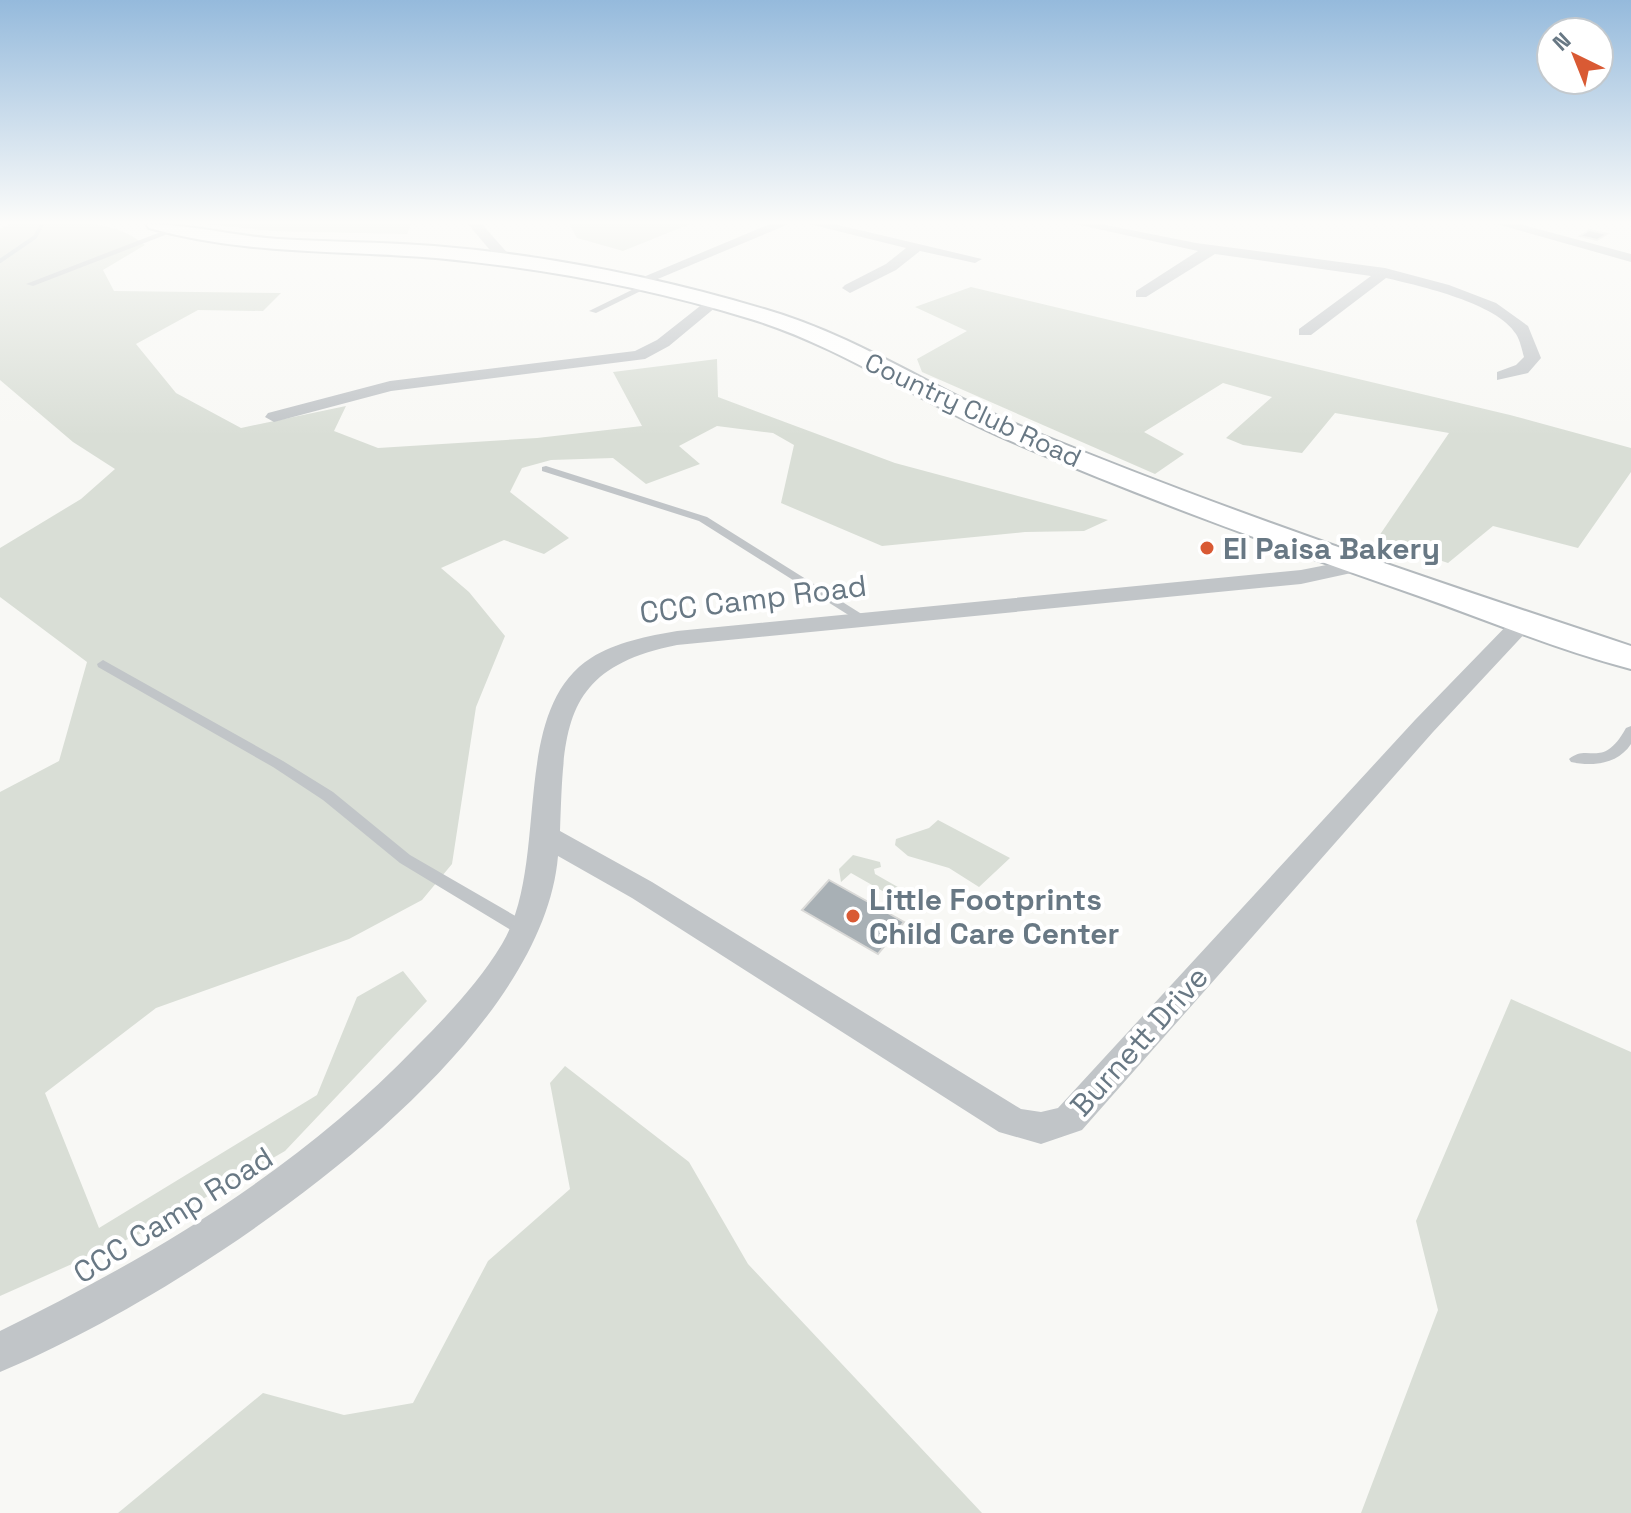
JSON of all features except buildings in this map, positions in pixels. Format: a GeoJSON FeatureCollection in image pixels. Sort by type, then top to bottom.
{"type":"FeatureCollection","features":[{"type":"Feature","properties":{"kind":"street","name":"Country Club Road"},"geometry":{"type":"LineString","coordinates":[[684,295],[800,328],[1009,431],[1357,565],[1631,658]]}},
{"type":"Feature","properties":{"kind":"street"},"geometry":{"type":"LineString","coordinates":[[1305,332],[1355,295]]}},
{"type":"Feature","properties":{"kind":"street"},"geometry":{"type":"LineString","coordinates":[[1459,295],[1515,325],[1530,342],[1533,358],[1522,369],[1503,376]]}},
{"type":"Feature","properties":{"kind":"street"},"geometry":{"type":"LineString","coordinates":[[274,417],[390,386],[639,355],[663,343],[714,302]]}},
{"type":"Feature","properties":{"kind":"street","name":"CCC Camp Road"},"geometry":{"type":"LineString","coordinates":[[0,1352],[111,1297],[220,1233],[336,1148],[425,1062],[484,996],[525,930],[540,885],[560,717],[576,685],[602,662],[626,650],[677,638],[1301,577],[1357,565]]}},
{"type":"Feature","properties":{"kind":"street","name":"Burnett Drive"},"geometry":{"type":"LineString","coordinates":[[546,836],[642,890],[1011,1121],[1042,1129],[1058,1126],[1070,1119],[1413,737],[1523,622]]}},
{"type":"Feature","properties":{"kind":"lane"},"geometry":{"type":"LineString","coordinates":[[593,311],[623,295]]}},
{"type":"Feature","properties":{"kind":"lane"},"geometry":{"type":"LineString","coordinates":[[546,469],[703,519],[862,618]]}},
{"type":"Feature","properties":{"kind":"lane"},"geometry":{"type":"LineString","coordinates":[[103,664],[291,772],[328,796],[405,859],[525,930]]}},
{"type":"Feature","properties":{"kind":"lane"},"geometry":{"type":"LineString","coordinates":[[1576,759],[1606,760],[1618,752],[1631,731]]}},
{"type":"Feature","properties":{"kind":"shaded area"},"geometry":{"type":"Polygon","coordinates":[[[0,295],[279,295],[263,311],[198,310],[136,344],[176,393],[241,428],[346,406],[334,431],[378,448],[537,438],[642,426],[613,372],[717,359],[718,397],[895,463],[1108,520],[1084,531],[1025,532],[882,546],[781,503],[794,445],[773,433],[717,426],[679,446],[700,464],[646,484],[613,458],[551,460],[522,468],[510,492],[569,538],[544,554],[504,540],[441,568],[469,592],[505,636],[476,707],[452,864],[422,900],[349,939],[156,1008],[45,1093],[99,1228],[317,1095],[357,997],[403,971],[427,1001],[285,1151],[153,1228],[0,1296],[0,792],[59,761],[87,662],[0,597],[0,548],[81,499],[115,469],[73,442],[0,380],[0,295]]]}},
{"type":"Feature","properties":{"kind":"shaded area"},"geometry":{"type":"Polygon","coordinates":[[[950,295],[1003,295],[1510,415],[1631,448],[1631,472],[1578,548],[1493,526],[1448,563],[1377,539],[1449,433],[1335,413],[1302,453],[1243,445],[1226,438],[1272,397],[1223,383],[1144,432],[1184,454],[1155,474],[922,372],[917,359],[967,331],[915,307],[950,295]]]}},
{"type":"Feature","properties":{"kind":"shaded area"},"geometry":{"type":"Polygon","coordinates":[[[938,820],[1010,858],[979,887],[949,868],[908,856],[895,845],[896,839],[929,828],[938,820]]]}},
{"type":"Feature","properties":{"kind":"shaded area"},"geometry":{"type":"Polygon","coordinates":[[[853,855],[880,862],[881,867],[874,869],[875,874],[931,906],[923,914],[851,873],[841,882],[839,869],[853,855]]]}},
{"type":"Feature","properties":{"kind":"shaded area"},"geometry":{"type":"Polygon","coordinates":[[[1511,999],[1631,1052],[1631,1513],[1361,1513],[1438,1310],[1416,1221],[1511,999]]]}},
{"type":"Feature","properties":{"kind":"shaded area"},"geometry":{"type":"Polygon","coordinates":[[[565,1066],[689,1162],[748,1264],[982,1513],[118,1513],[263,1393],[344,1415],[413,1403],[488,1261],[570,1189],[550,1083],[565,1066]]]}},
{"type":"Feature","properties":{"kind":"place","name":"El Paisa Bakery"},"geometry":{"type":"Point","coordinates":[1207,548]}},
{"type":"Feature","properties":{"kind":"place","name":"Little Footprints Child Care Center"},"geometry":{"type":"Point","coordinates":[853,916]}}]}
